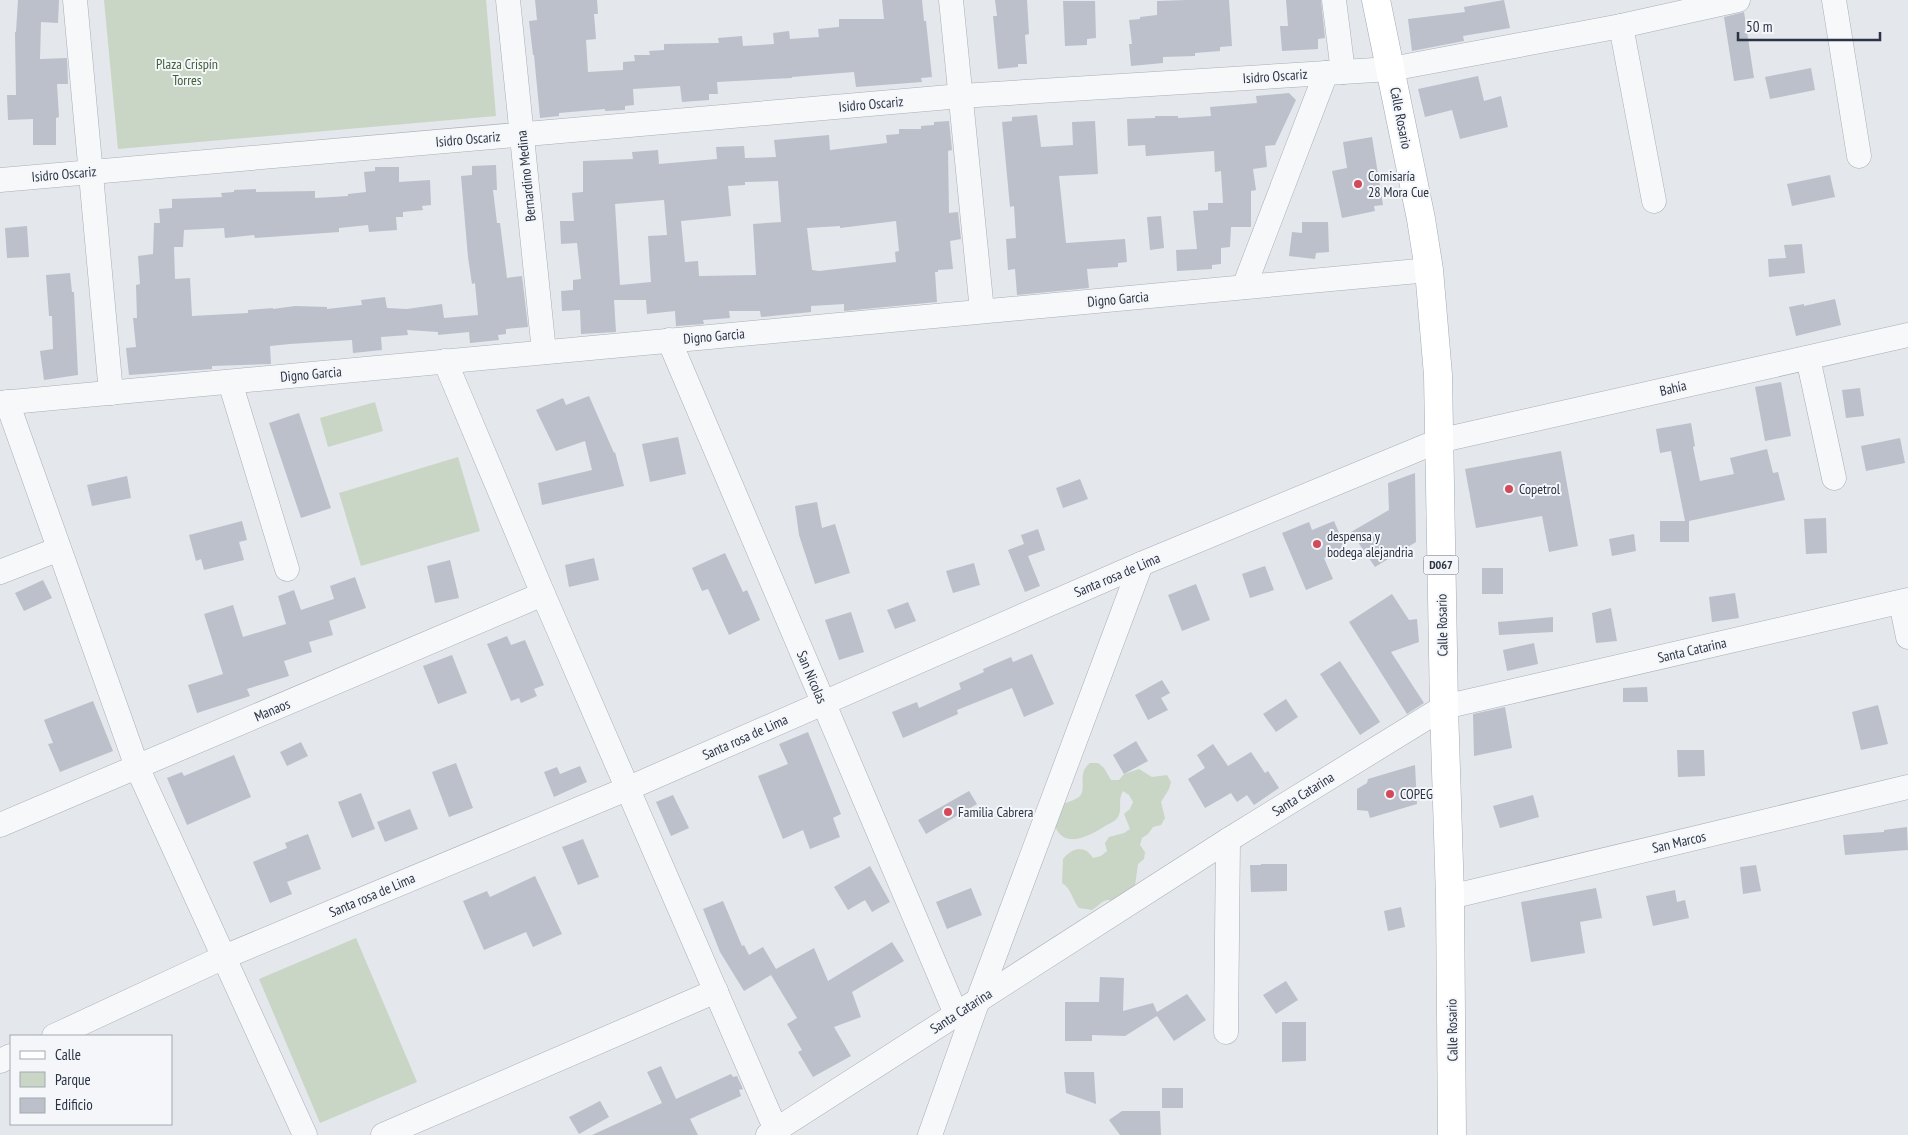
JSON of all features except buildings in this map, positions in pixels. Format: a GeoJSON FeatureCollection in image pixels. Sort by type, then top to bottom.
{"type":"FeatureCollection","features":[{"type":"Feature","properties":{"kind":"main road","name":"Calle Rosario"},"geometry":{"type":"LineString","coordinates":[[1376,0],[1421,219],[1429,270],[1438,375],[1444,707],[1450,897],[1452,1135]]}},
{"type":"Feature","properties":{"kind":"street"},"geometry":{"type":"LineString","coordinates":[[75,0],[111,393]]}},
{"type":"Feature","properties":{"kind":"street","name":"Bernardino Medina"},"geometry":{"type":"LineString","coordinates":[[508,0],[544,352]]}},
{"type":"Feature","properties":{"kind":"street"},"geometry":{"type":"LineString","coordinates":[[951,0],[982,311]]}},
{"type":"Feature","properties":{"kind":"street"},"geometry":{"type":"LineString","coordinates":[[1244,287],[1334,72],[1334,0]]}},
{"type":"Feature","properties":{"kind":"street","name":"Isidro Oscariz"},"geometry":{"type":"LineString","coordinates":[[0,180],[961,96],[1391,69],[1621,26],[1738,0]]}},
{"type":"Feature","properties":{"kind":"street"},"geometry":{"type":"LineString","coordinates":[[1834,0],[1859,156]]}},
{"type":"Feature","properties":{"kind":"street"},"geometry":{"type":"LineString","coordinates":[[1621,26],[1654,201]]}},
{"type":"Feature","properties":{"kind":"street","name":"Digno Garcia"},"geometry":{"type":"LineString","coordinates":[[3,403],[1429,270]]}},
{"type":"Feature","properties":{"kind":"street","name":"Bahía"},"geometry":{"type":"LineString","coordinates":[[1438,441],[1908,335]]}},
{"type":"Feature","properties":{"kind":"street","name":"San Nicolas"},"geometry":{"type":"LineString","coordinates":[[669,340],[956,1014]]}},
{"type":"Feature","properties":{"kind":"street"},"geometry":{"type":"LineString","coordinates":[[1808,358],[1834,478]]}},
{"type":"Feature","properties":{"kind":"street"},"geometry":{"type":"LineString","coordinates":[[445,361],[543,594],[716,991],[772,1132]]}},
{"type":"Feature","properties":{"kind":"street"},"geometry":{"type":"LineString","coordinates":[[230,382],[287,569]]}},
{"type":"Feature","properties":{"kind":"street"},"geometry":{"type":"LineString","coordinates":[[3,403],[137,767],[305,1135]]}},
{"type":"Feature","properties":{"kind":"street","name":"Santa rosa de Lima"},"geometry":{"type":"LineString","coordinates":[[56,1035],[224,957],[629,788],[1141,564],[1438,441]]}},
{"type":"Feature","properties":{"kind":"street"},"geometry":{"type":"LineString","coordinates":[[0,572],[58,549]]}},
{"type":"Feature","properties":{"kind":"street"},"geometry":{"type":"LineString","coordinates":[[930,1135],[978,1000],[1141,564]]}},
{"type":"Feature","properties":{"kind":"street","name":"Manaos"},"geometry":{"type":"LineString","coordinates":[[0,825],[543,594]]}},
{"type":"Feature","properties":{"kind":"street"},"geometry":{"type":"LineString","coordinates":[[1904,601],[1908,637]]}},
{"type":"Feature","properties":{"kind":"street","name":"Santa Catarina"},"geometry":{"type":"LineString","coordinates":[[772,1132],[1228,840],[1444,707],[1904,601]]}},
{"type":"Feature","properties":{"kind":"street","name":"San Marcos"},"geometry":{"type":"LineString","coordinates":[[1450,897],[1908,788]]}},
{"type":"Feature","properties":{"kind":"street"},"geometry":{"type":"LineString","coordinates":[[1226,1032],[1228,840]]}},
{"type":"Feature","properties":{"kind":"street"},"geometry":{"type":"LineString","coordinates":[[382,1135],[716,991]]}},
{"type":"Feature","properties":{"kind":"green space","name":"Plaza Crispín Torres"},"geometry":{"type":"Polygon","coordinates":[[[104,0],[486,0],[496,116],[118,149],[104,0]]]}},
{"type":"Feature","properties":{"kind":"green space"},"geometry":{"type":"Polygon","coordinates":[[[375,402],[383,431],[328,447],[320,418],[375,402]]]}},
{"type":"Feature","properties":{"kind":"green space"},"geometry":{"type":"Polygon","coordinates":[[[458,457],[480,531],[361,566],[339,493],[458,457]]]}},
{"type":"Feature","properties":{"kind":"green space"},"geometry":{"type":"Polygon","coordinates":[[[1090,763],[1098,763],[1104,768],[1111,780],[1119,780],[1124,774],[1139,769],[1152,777],[1167,775],[1171,782],[1161,802],[1165,818],[1161,825],[1153,827],[1142,838],[1140,845],[1145,852],[1144,859],[1138,864],[1135,886],[1119,904],[1107,900],[1092,910],[1079,908],[1068,888],[1062,883],[1063,859],[1070,852],[1078,849],[1086,851],[1093,858],[1101,856],[1107,851],[1105,843],[1109,837],[1124,833],[1130,829],[1124,814],[1130,809],[1133,802],[1129,795],[1123,791],[1120,798],[1118,817],[1112,822],[1090,835],[1076,839],[1064,837],[1059,833],[1055,826],[1063,804],[1079,797],[1081,794],[1084,772],[1090,763]]]}},
{"type":"Feature","properties":{"kind":"green space"},"geometry":{"type":"Polygon","coordinates":[[[356,938],[417,1082],[320,1123],[259,979],[356,938]]]}},
{"type":"Feature","properties":{"kind":"place","name":"Comisaría 28 Mora Cue"},"geometry":{"type":"Point","coordinates":[1358,184]}},
{"type":"Feature","properties":{"kind":"place","name":"Copetrol"},"geometry":{"type":"Point","coordinates":[1509,489]}},
{"type":"Feature","properties":{"kind":"place","name":"despensa y bodega alejandria"},"geometry":{"type":"Point","coordinates":[1317,544]}},
{"type":"Feature","properties":{"kind":"place","name":"COPEG"},"geometry":{"type":"Point","coordinates":[1390,794]}},
{"type":"Feature","properties":{"kind":"place","name":"Familia Cabrera"},"geometry":{"type":"Point","coordinates":[948,812]}}]}
